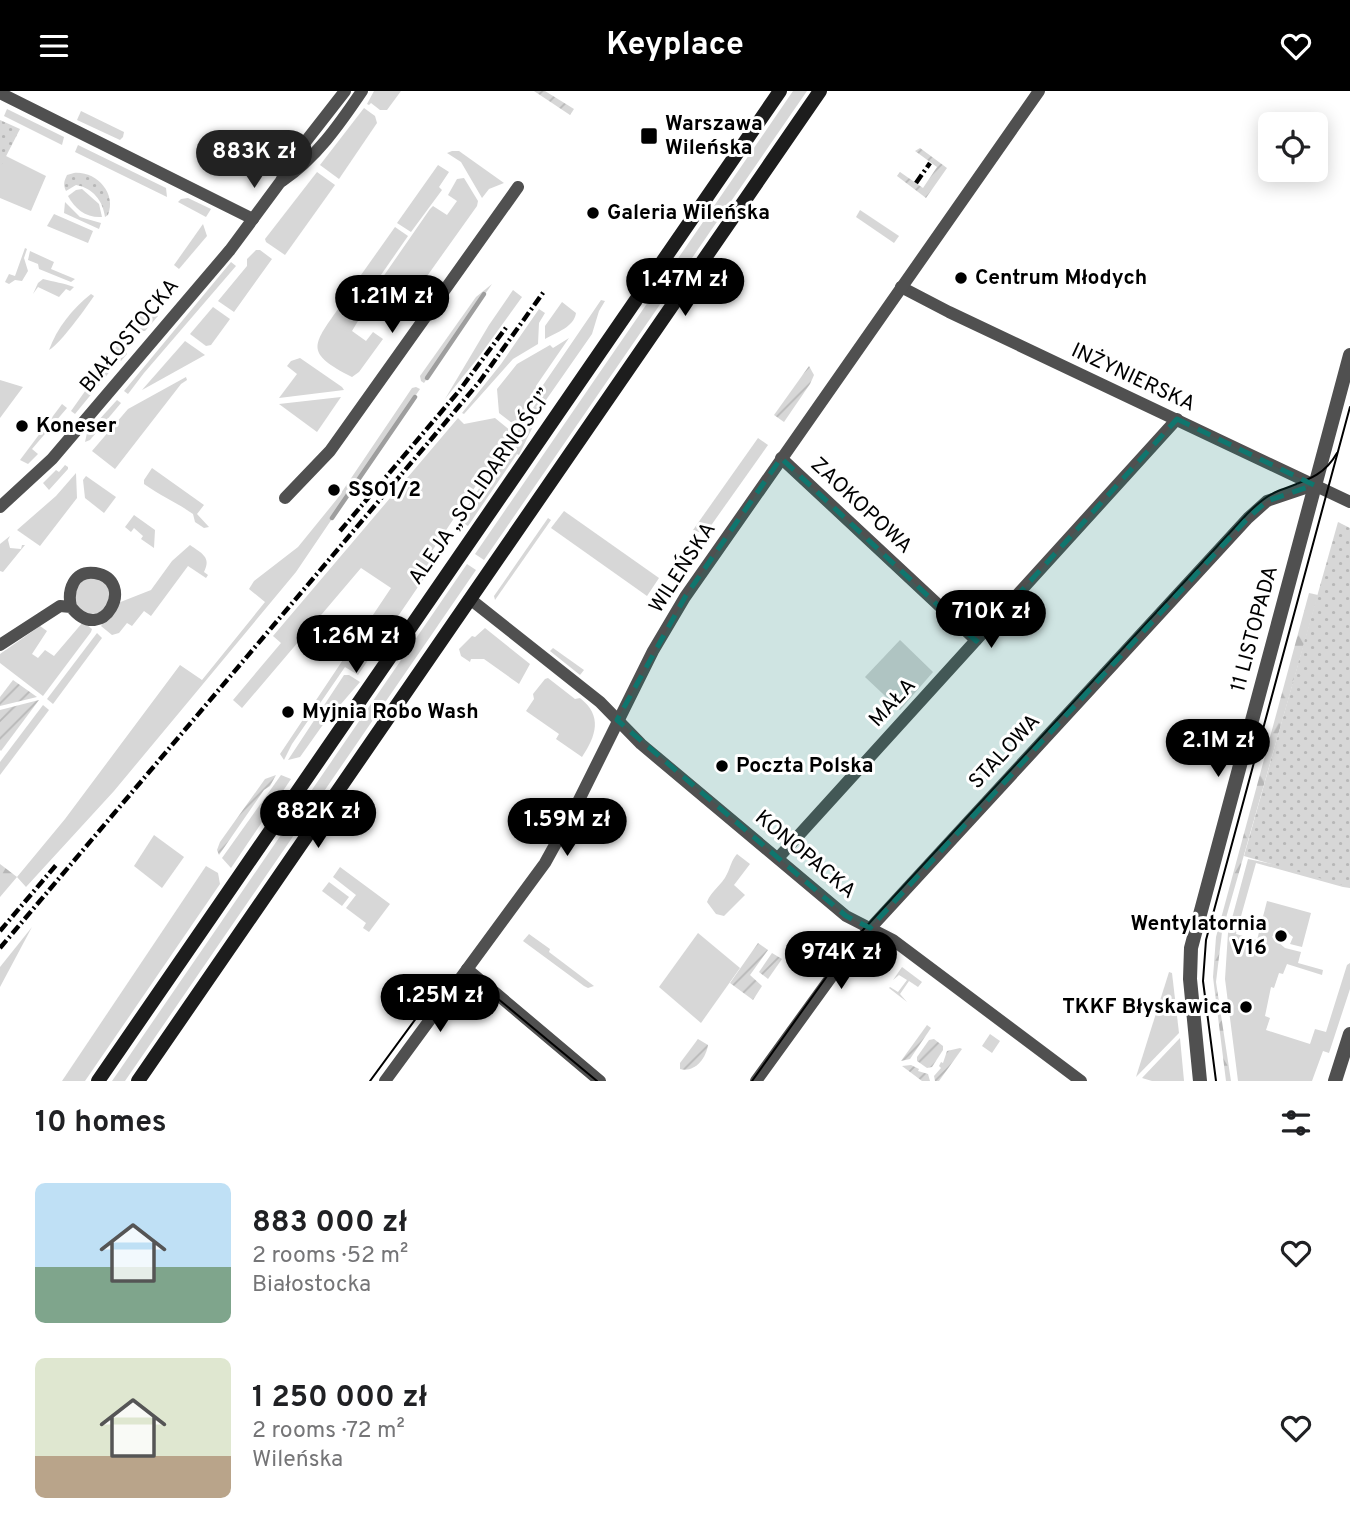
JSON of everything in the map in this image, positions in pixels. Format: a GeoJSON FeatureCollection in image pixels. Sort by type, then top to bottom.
{"type":"FeatureCollection","features":[{"type":"Feature","properties":{"kind":"main road","name":"ALEJA „SOLIDARNOŚCI”"},"geometry":{"type":"LineString","coordinates":[[98,1081],[780,91]]}},
{"type":"Feature","properties":{"kind":"main road"},"geometry":{"type":"LineString","coordinates":[[138,1081],[820,91]]}},
{"type":"Feature","properties":{"kind":"street","name":"BIAŁOSTOCKA"},"geometry":{"type":"LineString","coordinates":[[0,507],[52,459],[253,219],[281,181],[292,159],[345,91]]}},
{"type":"Feature","properties":{"kind":"street","name":"BIAŁOSTOCKA"},"geometry":{"type":"LineString","coordinates":[[281,181],[303,166],[335,129],[362,91]]}},
{"type":"Feature","properties":{"kind":"street","name":"WILEŃSKA"},"geometry":{"type":"LineString","coordinates":[[385,1081],[545,863],[653,651],[685,597],[1039,91]]}},
{"type":"Feature","properties":{"kind":"street"},"geometry":{"type":"LineString","coordinates":[[0,93],[253,219]]}},
{"type":"Feature","properties":{"kind":"street"},"geometry":{"type":"LineString","coordinates":[[285,499],[330,451],[518,187]]}},
{"type":"Feature","properties":{"kind":"street","name":"INŻYNIERSKA"},"geometry":{"type":"LineString","coordinates":[[901,286],[949,312],[1350,502]]}},
{"type":"Feature","properties":{"kind":"street","name":"11 LISTOPADA"},"geometry":{"type":"LineString","coordinates":[[1200,1081],[1190,979],[1191,948],[1350,355]]}},
{"type":"Feature","properties":{"kind":"street","name":"MAŁA"},"geometry":{"type":"LineString","coordinates":[[779,857],[1177,419]]}},
{"type":"Feature","properties":{"kind":"street","name":"ZAOKOPOWA"},"geometry":{"type":"LineString","coordinates":[[781,458],[976,641]]}},
{"type":"Feature","properties":{"kind":"street","name":"STALOWA"},"geometry":{"type":"LineString","coordinates":[[756,1081],[846,955],[870,927],[1248,518],[1268,501],[1314,485]]}},
{"type":"Feature","properties":{"kind":"street","name":"KONOPACKA"},"geometry":{"type":"LineString","coordinates":[[470,599],[600,702],[641,744],[779,857],[846,916],[892,940],[1080,1081]]}},
{"type":"Feature","properties":{"kind":"street"},"geometry":{"type":"LineString","coordinates":[[0,645],[54,608],[71,607]]}},
{"type":"Feature","properties":{"kind":"street"},"geometry":{"type":"LineString","coordinates":[[467,969],[600,1081]]}},
{"type":"Feature","properties":{"kind":"street"},"geometry":{"type":"LineString","coordinates":[[1335,1081],[1350,1034]]}},
{"type":"Feature","properties":{"kind":"highlighted area"},"geometry":{"type":"Polygon","coordinates":[[[1177,419],[1314,485],[1267,501],[1248,518],[870,928],[846,916],[617,720],[685,597],[781,458],[976,641],[1177,419]]]}},
{"type":"Feature","properties":{"kind":"green space"},"geometry":{"type":"Polygon","coordinates":[[[374,91],[401,91],[387,110],[380,110],[371,103],[367,104],[374,91]]]}},
{"type":"Feature","properties":{"kind":"green space"},"geometry":{"type":"Polygon","coordinates":[[[534,91],[545,91],[574,109],[570,115],[534,91]]]}},
{"type":"Feature","properties":{"kind":"green space"},"geometry":{"type":"Polygon","coordinates":[[[793,91],[807,91],[484,560],[475,554],[793,91]]]}},
{"type":"Feature","properties":{"kind":"green space"},"geometry":{"type":"Polygon","coordinates":[[[364,108],[375,116],[377,123],[339,179],[320,165],[364,108]]]}},
{"type":"Feature","properties":{"kind":"green space"},"geometry":{"type":"Polygon","coordinates":[[[7,109],[64,137],[62,145],[4,116],[7,109]]]}},
{"type":"Feature","properties":{"kind":"green space"},"geometry":{"type":"Polygon","coordinates":[[[81,111],[124,132],[123,137],[120,140],[77,120],[81,111]]]}},
{"type":"Feature","properties":{"kind":"green space"},"geometry":{"type":"Polygon","coordinates":[[[0,120],[20,129],[0,168],[0,120]]]}},
{"type":"Feature","properties":{"kind":"green space"},"geometry":{"type":"Polygon","coordinates":[[[78,145],[166,188],[167,197],[75,152],[78,145]]]}},
{"type":"Feature","properties":{"kind":"green space"},"geometry":{"type":"Polygon","coordinates":[[[0,148],[6,156],[46,176],[31,211],[0,198],[0,148]]]}},
{"type":"Feature","properties":{"kind":"green space"},"geometry":{"type":"Polygon","coordinates":[[[920,148],[947,168],[926,198],[897,176],[900,172],[923,188],[937,167],[915,151],[920,148]]]}},
{"type":"Feature","properties":{"kind":"green space"},"geometry":{"type":"Polygon","coordinates":[[[459,151],[504,183],[489,189],[482,198],[461,162],[447,153],[459,151]]]}},
{"type":"Feature","properties":{"kind":"green space"},"geometry":{"type":"Polygon","coordinates":[[[438,165],[449,172],[439,187],[442,190],[411,232],[397,223],[438,165]]]}},
{"type":"Feature","properties":{"kind":"green space"},"geometry":{"type":"Polygon","coordinates":[[[317,172],[335,185],[285,255],[265,239],[317,172]]]}},
{"type":"Feature","properties":{"kind":"green space"},"geometry":{"type":"Polygon","coordinates":[[[74,173],[90,176],[103,185],[110,199],[108,215],[105,217],[99,201],[87,189],[76,185],[66,191],[66,177],[74,173]]]}},
{"type":"Feature","properties":{"kind":"green space"},"geometry":{"type":"Polygon","coordinates":[[[464,178],[478,201],[477,206],[405,307],[376,287],[430,209],[433,206],[447,215],[457,201],[448,195],[457,179],[464,178]]]}},
{"type":"Feature","properties":{"kind":"green space"},"geometry":{"type":"Polygon","coordinates":[[[82,189],[99,204],[102,217],[86,214],[71,201],[68,196],[82,189]]]}},
{"type":"Feature","properties":{"kind":"green space"},"geometry":{"type":"Polygon","coordinates":[[[188,198],[211,209],[206,217],[178,202],[188,198]]]}},
{"type":"Feature","properties":{"kind":"green space"},"geometry":{"type":"Polygon","coordinates":[[[65,202],[80,217],[101,223],[99,229],[64,213],[65,202]]]}},
{"type":"Feature","properties":{"kind":"green space"},"geometry":{"type":"Polygon","coordinates":[[[860,210],[899,236],[894,243],[856,217],[860,210]]]}},
{"type":"Feature","properties":{"kind":"green space"},"geometry":{"type":"Polygon","coordinates":[[[54,214],[93,231],[88,243],[47,226],[54,214]]]}},
{"type":"Feature","properties":{"kind":"green space"},"geometry":{"type":"Polygon","coordinates":[[[203,224],[207,236],[179,269],[174,265],[203,224]]]}},
{"type":"Feature","properties":{"kind":"green space"},"geometry":{"type":"Polygon","coordinates":[[[395,227],[408,236],[374,285],[361,275],[395,227]]]}},
{"type":"Feature","properties":{"kind":"green space"},"geometry":{"type":"Polygon","coordinates":[[[25,248],[24,258],[28,271],[22,281],[15,280],[9,284],[5,282],[9,274],[15,276],[25,248]]]}},
{"type":"Feature","properties":{"kind":"green space"},"geometry":{"type":"Polygon","coordinates":[[[256,250],[272,259],[234,312],[218,301],[247,266],[247,259],[256,250]]]}},
{"type":"Feature","properties":{"kind":"green space"},"geometry":{"type":"Polygon","coordinates":[[[30,251],[54,262],[51,269],[75,279],[71,282],[39,269],[38,264],[28,260],[30,251]]]}},
{"type":"Feature","properties":{"kind":"green space"},"geometry":{"type":"Polygon","coordinates":[[[231,262],[236,266],[128,394],[124,391],[231,262]]]}},
{"type":"Feature","properties":{"kind":"green space"},"geometry":{"type":"Polygon","coordinates":[[[43,279],[74,287],[70,291],[66,289],[59,297],[38,287],[33,294],[43,279]]]}},
{"type":"Feature","properties":{"kind":"green space"},"geometry":{"type":"Polygon","coordinates":[[[358,279],[376,292],[365,308],[368,310],[363,317],[342,302],[358,279]]]}},
{"type":"Feature","properties":{"kind":"green space"},"geometry":{"type":"Polygon","coordinates":[[[492,284],[424,383],[421,381],[420,376],[476,297],[492,284]]]}},
{"type":"Feature","properties":{"kind":"green space"},"geometry":{"type":"Polygon","coordinates":[[[513,290],[522,297],[445,399],[489,325],[513,290]]]}},
{"type":"Feature","properties":{"kind":"green space"},"geometry":{"type":"Polygon","coordinates":[[[91,294],[94,296],[79,317],[49,350],[66,319],[91,294]]]}},
{"type":"Feature","properties":{"kind":"green space"},"geometry":{"type":"Polygon","coordinates":[[[601,300],[605,301],[592,334],[546,400],[519,455],[517,454],[468,526],[458,520],[539,399],[541,388],[601,300]]]}},
{"type":"Feature","properties":{"kind":"green space"},"geometry":{"type":"Polygon","coordinates":[[[562,302],[576,313],[575,318],[564,329],[545,339],[545,326],[562,302]]]}},
{"type":"Feature","properties":{"kind":"green space"},"geometry":{"type":"Polygon","coordinates":[[[146,305],[158,316],[145,331],[136,331],[130,327],[146,305]]]}},
{"type":"Feature","properties":{"kind":"green space"},"geometry":{"type":"Polygon","coordinates":[[[213,307],[230,319],[211,345],[206,346],[190,334],[213,307]]]}},
{"type":"Feature","properties":{"kind":"green space"},"geometry":{"type":"Polygon","coordinates":[[[338,309],[358,321],[352,331],[366,341],[373,332],[383,339],[359,372],[352,377],[326,361],[318,348],[323,332],[338,309]]]}},
{"type":"Feature","properties":{"kind":"green space"},"geometry":{"type":"Polygon","coordinates":[[[539,309],[545,313],[539,323],[538,344],[513,359],[464,414],[462,413],[501,364],[539,309]]]}},
{"type":"Feature","properties":{"kind":"green space"},"geometry":{"type":"Polygon","coordinates":[[[569,338],[536,386],[535,398],[516,426],[499,413],[497,389],[517,364],[550,345],[553,348],[569,338]]]}},
{"type":"Feature","properties":{"kind":"green space"},"geometry":{"type":"Polygon","coordinates":[[[121,340],[127,348],[127,354],[121,361],[112,353],[121,340]]]}},
{"type":"Feature","properties":{"kind":"green space"},"geometry":{"type":"Polygon","coordinates":[[[185,341],[205,355],[142,390],[185,341]]]}},
{"type":"Feature","properties":{"kind":"green space"},"geometry":{"type":"Polygon","coordinates":[[[300,358],[344,390],[279,398],[297,374],[287,366],[291,361],[300,358]]]}},
{"type":"Feature","properties":{"kind":"green space"},"geometry":{"type":"Polygon","coordinates":[[[105,363],[112,369],[75,414],[71,411],[105,363]]]}},
{"type":"Feature","properties":{"kind":"green space"},"geometry":{"type":"Polygon","coordinates":[[[809,366],[814,375],[810,384],[784,422],[774,415],[809,366]]]}},
{"type":"Feature","properties":{"kind":"green space"},"geometry":{"type":"Polygon","coordinates":[[[186,377],[187,380],[181,384],[115,469],[92,451],[128,409],[186,377]]]}},
{"type":"Feature","properties":{"kind":"green space"},"geometry":{"type":"Polygon","coordinates":[[[0,380],[23,387],[0,418],[0,380]]]}},
{"type":"Feature","properties":{"kind":"green space"},"geometry":{"type":"Polygon","coordinates":[[[412,388],[420,389],[296,572],[114,791],[26,887],[17,877],[65,819],[180,665],[202,680],[265,602],[249,589],[254,581],[298,547],[337,499],[412,388]]]}},
{"type":"Feature","properties":{"kind":"green space"},"geometry":{"type":"Polygon","coordinates":[[[341,397],[317,432],[279,404],[341,397]]]}},
{"type":"Feature","properties":{"kind":"green space"},"geometry":{"type":"Polygon","coordinates":[[[117,400],[121,403],[90,440],[85,442],[87,433],[117,400]]]}},
{"type":"Feature","properties":{"kind":"green space"},"geometry":{"type":"Polygon","coordinates":[[[62,404],[67,408],[32,449],[38,454],[28,464],[20,460],[62,404]]]}},
{"type":"Feature","properties":{"kind":"green space"},"geometry":{"type":"Polygon","coordinates":[[[458,418],[464,424],[495,418],[512,432],[430,554],[437,559],[358,675],[345,667],[284,760],[280,754],[391,588],[361,568],[242,708],[233,700],[281,643],[273,636],[458,418]]]}},
{"type":"Feature","properties":{"kind":"green space"},"geometry":{"type":"Polygon","coordinates":[[[758,438],[768,445],[705,534],[693,530],[758,438]]]}},
{"type":"Feature","properties":{"kind":"green space"},"geometry":{"type":"Polygon","coordinates":[[[65,465],[68,469],[49,490],[43,483],[65,465]]]}},
{"type":"Feature","properties":{"kind":"green space"},"geometry":{"type":"Polygon","coordinates":[[[152,468],[204,505],[197,514],[209,527],[204,528],[195,522],[193,514],[144,484],[152,468]]]}},
{"type":"Feature","properties":{"kind":"green space"},"geometry":{"type":"Polygon","coordinates":[[[76,473],[77,498],[40,546],[17,530],[56,496],[76,473]]]}},
{"type":"Feature","properties":{"kind":"green space"},"geometry":{"type":"Polygon","coordinates":[[[86,476],[116,497],[104,513],[85,498],[83,480],[86,476]]]}},
{"type":"Feature","properties":{"kind":"green space"},"geometry":{"type":"Polygon","coordinates":[[[564,511],[659,578],[647,596],[551,528],[564,511]]]}},
{"type":"Feature","properties":{"kind":"green space"},"geometry":{"type":"Polygon","coordinates":[[[134,515],[155,530],[154,548],[141,539],[143,536],[134,528],[131,532],[125,527],[134,515]]]}},
{"type":"Feature","properties":{"kind":"green space"},"geometry":{"type":"Polygon","coordinates":[[[548,518],[551,520],[495,600],[494,596],[548,518]]]}},
{"type":"Feature","properties":{"kind":"green space"},"geometry":{"type":"Polygon","coordinates":[[[1338,522],[1350,528],[1350,887],[1244,856],[1338,522]]]}},
{"type":"Feature","properties":{"kind":"green space"},"geometry":{"type":"Polygon","coordinates":[[[10,536],[10,548],[21,549],[22,545],[25,545],[3,572],[0,571],[0,544],[10,536]]]}},
{"type":"Feature","properties":{"kind":"green space"},"geometry":{"type":"Polygon","coordinates":[[[190,545],[206,559],[206,578],[188,566],[151,616],[144,611],[132,626],[127,623],[119,633],[112,635],[101,626],[118,603],[151,590],[172,561],[190,545]]]}},
{"type":"Feature","properties":{"kind":"green space"},"geometry":{"type":"Polygon","coordinates":[[[467,564],[476,570],[125,1081],[112,1081],[467,564]]]}},
{"type":"Feature","properties":{"kind":"green space"},"geometry":{"type":"Polygon","coordinates":[[[92,578],[104,584],[110,596],[104,608],[92,614],[80,608],[74,596],[80,584],[92,578]]]}},
{"type":"Feature","properties":{"kind":"green space"},"geometry":{"type":"Polygon","coordinates":[[[1309,593],[1318,595],[1222,932],[1216,982],[1231,1081],[1226,1081],[1213,977],[1216,937],[1309,593]]]}},
{"type":"Feature","properties":{"kind":"green space"},"geometry":{"type":"Polygon","coordinates":[[[83,622],[92,629],[91,632],[43,696],[0,663],[0,654],[40,626],[47,631],[32,654],[38,658],[45,650],[54,656],[83,622]]]}},
{"type":"Feature","properties":{"kind":"green space"},"geometry":{"type":"Polygon","coordinates":[[[485,628],[530,664],[519,684],[484,659],[471,659],[470,662],[461,656],[459,649],[485,628]]]}},
{"type":"Feature","properties":{"kind":"green space"},"geometry":{"type":"Polygon","coordinates":[[[97,633],[102,638],[53,704],[47,699],[97,633]]]}},
{"type":"Feature","properties":{"kind":"green space"},"geometry":{"type":"Polygon","coordinates":[[[900,640],[933,672],[900,710],[865,677],[900,640]]]}},
{"type":"Feature","properties":{"kind":"green space"},"geometry":{"type":"Polygon","coordinates":[[[553,648],[584,670],[580,675],[550,651],[553,648]]]}},
{"type":"Feature","properties":{"kind":"green space"},"geometry":{"type":"Polygon","coordinates":[[[344,675],[360,682],[322,726],[300,757],[288,760],[344,675]]]}},
{"type":"Feature","properties":{"kind":"green space"},"geometry":{"type":"Polygon","coordinates":[[[548,678],[575,699],[580,698],[592,712],[594,734],[582,757],[556,739],[559,734],[526,711],[534,699],[533,694],[548,678]]]}},
{"type":"Feature","properties":{"kind":"green space"},"geometry":{"type":"Polygon","coordinates":[[[13,680],[37,697],[0,706],[0,697],[13,680]]]}},
{"type":"Feature","properties":{"kind":"green space"},"geometry":{"type":"Polygon","coordinates":[[[39,700],[1,751],[0,710],[39,700]]]}},
{"type":"Feature","properties":{"kind":"green space"},"geometry":{"type":"Polygon","coordinates":[[[43,705],[49,710],[0,775],[0,762],[43,705]]]}},
{"type":"Feature","properties":{"kind":"green space"},"geometry":{"type":"Polygon","coordinates":[[[276,775],[219,855],[217,850],[220,842],[265,779],[276,775]]]}},
{"type":"Feature","properties":{"kind":"green space"},"geometry":{"type":"Polygon","coordinates":[[[281,775],[291,779],[231,868],[222,858],[281,775]]]}},
{"type":"Feature","properties":{"kind":"green space"},"geometry":{"type":"Polygon","coordinates":[[[154,835],[184,857],[162,888],[134,866],[154,835]]]}},
{"type":"Feature","properties":{"kind":"green space"},"geometry":{"type":"Polygon","coordinates":[[[737,854],[750,864],[734,885],[745,895],[724,916],[716,914],[707,902],[725,878],[737,854]]]}},
{"type":"Feature","properties":{"kind":"green space"},"geometry":{"type":"Polygon","coordinates":[[[1248,859],[1350,880],[1350,888],[1343,887],[1256,863],[1236,934],[1257,940],[1267,901],[1311,913],[1302,947],[1290,944],[1293,937],[1280,927],[1272,937],[1285,948],[1301,952],[1298,963],[1323,970],[1322,975],[1287,964],[1283,974],[1279,973],[1274,988],[1271,987],[1265,1016],[1270,1018],[1266,1030],[1310,1044],[1315,1029],[1326,1032],[1347,965],[1350,963],[1350,989],[1329,1053],[1323,1051],[1312,1081],[1238,1081],[1225,979],[1228,933],[1248,859]]]}},
{"type":"Feature","properties":{"kind":"green space"},"geometry":{"type":"Polygon","coordinates":[[[0,864],[17,877],[0,897],[0,864]]]}},
{"type":"Feature","properties":{"kind":"green space"},"geometry":{"type":"Polygon","coordinates":[[[206,866],[218,873],[220,884],[85,1081],[62,1081],[206,866]]]}},
{"type":"Feature","properties":{"kind":"green space"},"geometry":{"type":"Polygon","coordinates":[[[340,867],[390,904],[369,932],[363,928],[366,923],[346,908],[356,895],[333,877],[340,867]]]}},
{"type":"Feature","properties":{"kind":"green space"},"geometry":{"type":"Polygon","coordinates":[[[329,882],[349,897],[342,906],[322,891],[329,882]]]}},
{"type":"Feature","properties":{"kind":"green space"},"geometry":{"type":"Polygon","coordinates":[[[32,927],[0,987],[0,967],[32,927]]]}},
{"type":"Feature","properties":{"kind":"green space"},"geometry":{"type":"Polygon","coordinates":[[[698,933],[740,968],[701,1023],[659,987],[698,933]]]}},
{"type":"Feature","properties":{"kind":"green space"},"geometry":{"type":"Polygon","coordinates":[[[529,934],[594,986],[584,986],[523,941],[529,934]]]}},
{"type":"Feature","properties":{"kind":"green space"},"geometry":{"type":"Polygon","coordinates":[[[758,943],[768,950],[750,975],[762,986],[753,1000],[730,983],[758,943]]]}},
{"type":"Feature","properties":{"kind":"green space"},"geometry":{"type":"Polygon","coordinates":[[[772,953],[782,959],[768,979],[759,972],[772,953]]]}},
{"type":"Feature","properties":{"kind":"green space"},"geometry":{"type":"Polygon","coordinates":[[[902,967],[922,982],[918,987],[909,981],[900,994],[907,1002],[889,988],[898,992],[907,980],[899,975],[893,980],[902,967]]]}},
{"type":"Feature","properties":{"kind":"green space"},"geometry":{"type":"Polygon","coordinates":[[[1169,972],[1172,973],[1179,1033],[1136,1077],[1169,972]]]}},
{"type":"Feature","properties":{"kind":"green space"},"geometry":{"type":"Polygon","coordinates":[[[927,1025],[931,1028],[910,1059],[901,1061],[927,1025]]]}},
{"type":"Feature","properties":{"kind":"green space"},"geometry":{"type":"Polygon","coordinates":[[[990,1034],[1000,1041],[992,1053],[982,1046],[990,1034]]]}},
{"type":"Feature","properties":{"kind":"green space"},"geometry":{"type":"Polygon","coordinates":[[[1180,1038],[1184,1081],[1152,1081],[1142,1078],[1180,1038]]]}},
{"type":"Feature","properties":{"kind":"green space"},"geometry":{"type":"Polygon","coordinates":[[[698,1039],[708,1045],[705,1055],[694,1067],[680,1069],[680,1063],[698,1039]]]}},
{"type":"Feature","properties":{"kind":"green space"},"geometry":{"type":"Polygon","coordinates":[[[934,1039],[943,1046],[943,1050],[932,1067],[927,1068],[917,1061],[917,1057],[929,1040],[934,1039]]]}},
{"type":"Feature","properties":{"kind":"green space"},"geometry":{"type":"Polygon","coordinates":[[[962,1049],[939,1081],[935,1081],[934,1076],[941,1068],[939,1066],[943,1063],[947,1051],[962,1049]]]}},
{"type":"Feature","properties":{"kind":"green space"},"geometry":{"type":"Polygon","coordinates":[[[911,1065],[928,1074],[930,1081],[922,1081],[902,1066],[911,1065]]]}},
{"type":"Feature","properties":{"kind":"waterway"},"geometry":{"type":"LineString","coordinates":[[427,378],[484,294]]}},
{"type":"Feature","properties":{"kind":"waterway"},"geometry":{"type":"LineString","coordinates":[[332,518],[415,397]]}},
{"type":"Feature","properties":{"kind":"tram line"},"geometry":{"type":"LineString","coordinates":[[1216,1081],[1203,981],[1206,940],[1350,407]]}},
{"type":"Feature","properties":{"kind":"tram line"},"geometry":{"type":"LineString","coordinates":[[752,1081],[850,944],[1247,514],[1269,495],[1319,473],[1337,453]]}},
{"type":"Feature","properties":{"kind":"tram line"},"geometry":{"type":"LineString","coordinates":[[370,1081],[431,998],[445,988],[460,984],[475,986],[491,993],[597,1081]]}},
{"type":"Feature","properties":{"kind":"railway"},"geometry":{"type":"LineString","coordinates":[[916,183],[930,163]]}},
{"type":"Feature","properties":{"kind":"railway"},"geometry":{"type":"LineString","coordinates":[[0,948],[480,381],[545,290]]}},
{"type":"Feature","properties":{"kind":"railway"},"geometry":{"type":"LineString","coordinates":[[340,531],[459,391],[508,325]]}},
{"type":"Feature","properties":{"kind":"railway"},"geometry":{"type":"LineString","coordinates":[[0,931],[57,864]]}},
{"type":"Feature","properties":{"kind":"place","name":"Warszawa Wileńska"},"geometry":{"type":"Point","coordinates":[649,136]}},
{"type":"Feature","properties":{"kind":"place","name":"Galeria Wileńska"},"geometry":{"type":"Point","coordinates":[593,213]}},
{"type":"Feature","properties":{"kind":"place","name":"Centrum Młodych"},"geometry":{"type":"Point","coordinates":[961,278]}},
{"type":"Feature","properties":{"kind":"place","name":"Koneser"},"geometry":{"type":"Point","coordinates":[22,426]}},
{"type":"Feature","properties":{"kind":"place","name":"SSO1/2"},"geometry":{"type":"Point","coordinates":[334,490]}},
{"type":"Feature","properties":{"kind":"place","name":"Myjnia Robo Wash"},"geometry":{"type":"Point","coordinates":[288,712]}},
{"type":"Feature","properties":{"kind":"place","name":"Poczta Polska"},"geometry":{"type":"Point","coordinates":[722,766]}},
{"type":"Feature","properties":{"kind":"place","name":"Wentylatornia V16"},"geometry":{"type":"Point","coordinates":[1281,936]}},
{"type":"Feature","properties":{"kind":"place","name":"TKKF Błyskawica"},"geometry":{"type":"Point","coordinates":[1246,1007]}}]}
